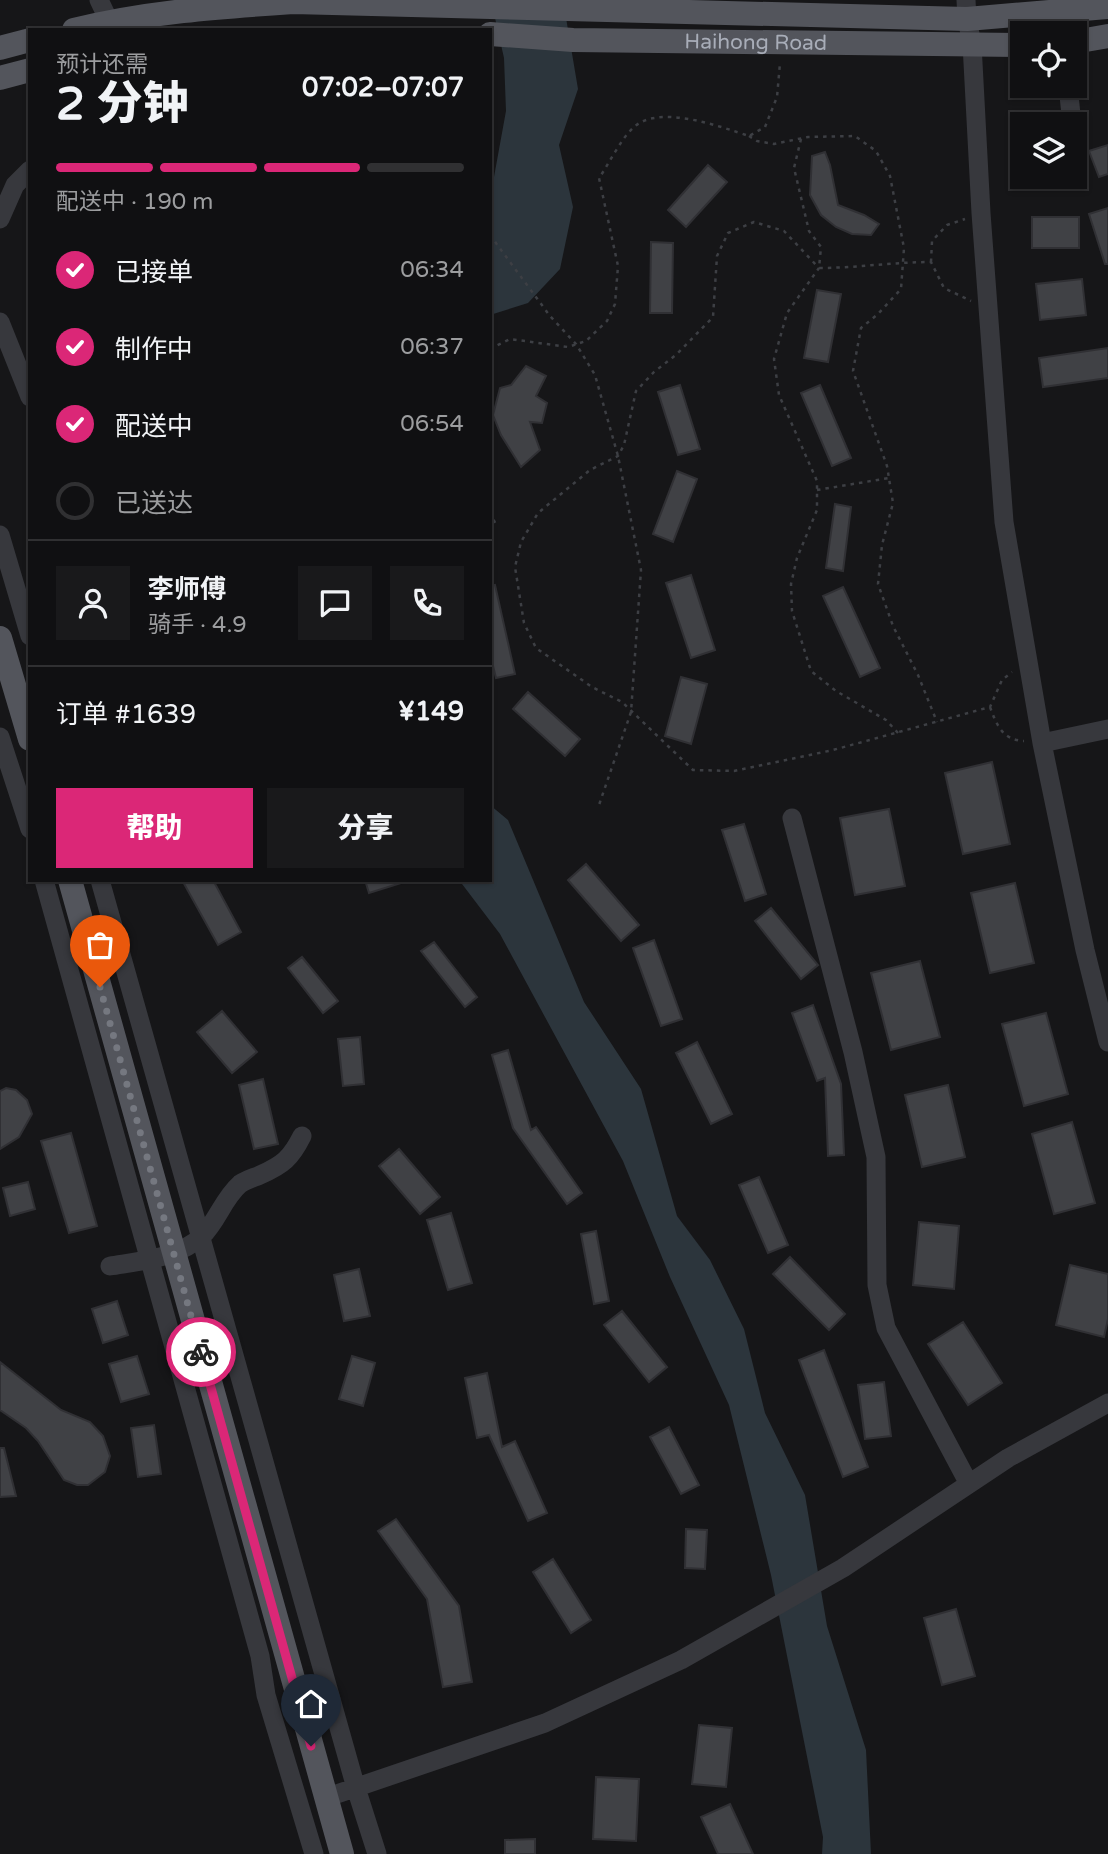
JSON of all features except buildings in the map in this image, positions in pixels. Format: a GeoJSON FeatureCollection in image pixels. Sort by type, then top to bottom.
{"type":"FeatureCollection","features":[{"type":"Feature","properties":{"kind":"main road","name":"Haihong Road"},"geometry":{"type":"LineString","coordinates":[[77,28],[104,10],[182,9],[293,2],[567,9],[1108,7]]}},
{"type":"Feature","properties":{"kind":"main road","name":"Haihong Road"},"geometry":{"type":"LineString","coordinates":[[492,34],[573,40],[1010,45]]}},
{"type":"Feature","properties":{"kind":"main road"},"geometry":{"type":"LineString","coordinates":[[1087,40],[1108,36]]}},
{"type":"Feature","properties":{"kind":"main road"},"geometry":{"type":"LineString","coordinates":[[0,48],[28,41]]}},
{"type":"Feature","properties":{"kind":"main road"},"geometry":{"type":"LineString","coordinates":[[0,78],[28,71]]}},
{"type":"Feature","properties":{"kind":"main road"},"geometry":{"type":"LineString","coordinates":[[0,638],[28,732]]}},
{"type":"Feature","properties":{"kind":"main road"},"geometry":{"type":"LineString","coordinates":[[70,882],[162,1256],[342,1854]]}},
{"type":"Feature","properties":{"kind":"street"},"geometry":{"type":"LineString","coordinates":[[966,9],[972,44],[981,213],[1004,522],[1042,743],[1085,950],[1108,1042]]}},
{"type":"Feature","properties":{"kind":"street"},"geometry":{"type":"LineString","coordinates":[[0,219],[16,186],[28,172]]}},
{"type":"Feature","properties":{"kind":"street"},"geometry":{"type":"LineString","coordinates":[[0,322],[28,392]]}},
{"type":"Feature","properties":{"kind":"street"},"geometry":{"type":"LineString","coordinates":[[0,535],[28,629]]}},
{"type":"Feature","properties":{"kind":"street"},"geometry":{"type":"LineString","coordinates":[[1042,743],[1108,729]]}},
{"type":"Feature","properties":{"kind":"street"},"geometry":{"type":"LineString","coordinates":[[0,737],[16,796],[28,824]]}},
{"type":"Feature","properties":{"kind":"street"},"geometry":{"type":"LineString","coordinates":[[792,818],[853,1052],[876,1157],[877,1285],[886,1328],[969,1484]]}},
{"type":"Feature","properties":{"kind":"street"},"geometry":{"type":"LineString","coordinates":[[45,882],[162,1256],[260,1656],[266,1695],[314,1854]]}},
{"type":"Feature","properties":{"kind":"street"},"geometry":{"type":"LineString","coordinates":[[101,882],[356,1788],[377,1854]]}},
{"type":"Feature","properties":{"kind":"street"},"geometry":{"type":"LineString","coordinates":[[110,1266],[162,1256],[201,1237],[215,1219],[224,1201],[243,1182],[276,1168],[292,1155],[302,1136]]}},
{"type":"Feature","properties":{"kind":"street"},"geometry":{"type":"LineString","coordinates":[[326,1798],[545,1724],[681,1660],[843,1568],[1008,1458],[1108,1403]]}},
{"type":"Feature","properties":{"kind":"path"},"geometry":{"type":"LineString","coordinates":[[750,136],[765,127],[778,97],[781,42]]}},
{"type":"Feature","properties":{"kind":"path"},"geometry":{"type":"LineString","coordinates":[[492,348],[510,339],[568,347],[586,341],[607,321],[615,304],[618,267],[599,178],[634,126],[654,118],[690,118],[750,136],[757,141],[774,144],[801,139],[855,136],[876,151],[890,176],[904,248],[901,289],[861,328],[853,371],[887,466],[893,503],[882,545],[878,583],[893,626],[918,675],[937,722]]}},
{"type":"Feature","properties":{"kind":"path"},"geometry":{"type":"LineString","coordinates":[[801,139],[794,168],[809,231],[821,247],[818,268],[787,313],[774,359],[779,394],[817,481],[817,510],[797,558],[791,584],[792,611],[811,671],[836,691],[886,720],[898,733]]}},
{"type":"Feature","properties":{"kind":"path"},"geometry":{"type":"LineString","coordinates":[[981,213],[947,225],[932,241],[931,262],[944,288],[988,309]]}},
{"type":"Feature","properties":{"kind":"path"},"geometry":{"type":"LineString","coordinates":[[931,262],[903,262],[862,268],[818,268],[784,231],[754,222],[728,233],[717,256],[713,317],[636,391],[624,445],[618,456],[590,470],[538,513],[521,542],[516,567],[519,596],[524,623],[536,648],[592,687],[622,702],[692,770],[734,771],[833,750],[990,708]]}},
{"type":"Feature","properties":{"kind":"path"},"geometry":{"type":"LineString","coordinates":[[492,238],[550,316],[576,344],[595,375],[618,456],[641,570],[631,712],[599,805]]}},
{"type":"Feature","properties":{"kind":"path"},"geometry":{"type":"LineString","coordinates":[[817,490],[889,478]]}},
{"type":"Feature","properties":{"kind":"path"},"geometry":{"type":"LineString","coordinates":[[492,516],[497,527]]}},
{"type":"Feature","properties":{"kind":"path"},"geometry":{"type":"LineString","coordinates":[[1027,660],[1002,680],[990,708],[996,725],[1012,740],[1042,743]]}},
{"type":"Feature","properties":{"kind":"shaded area"},"geometry":{"type":"Polygon","coordinates":[[[491,0],[563,0],[578,89],[559,145],[573,207],[560,269],[528,303],[492,314],[492,180],[506,111],[504,58],[491,0]]]}},
{"type":"Feature","properties":{"kind":"shaded area"},"geometry":{"type":"Polygon","coordinates":[[[492,807],[508,820],[584,1002],[641,1089],[677,1216],[710,1260],[744,1329],[765,1413],[805,1495],[827,1626],[866,1750],[871,1854],[822,1854],[823,1837],[771,1575],[729,1405],[670,1277],[623,1161],[500,934],[461,882],[492,882],[492,807]]]}},
{"type":"Feature","properties":{"kind":"way so far"},"geometry":{"type":"LineString","coordinates":[[100,987],[201,1352]]}},
{"type":"Feature","properties":{"kind":"route"},"geometry":{"type":"LineString","coordinates":[[201,1352],[311,1746]]}}]}
